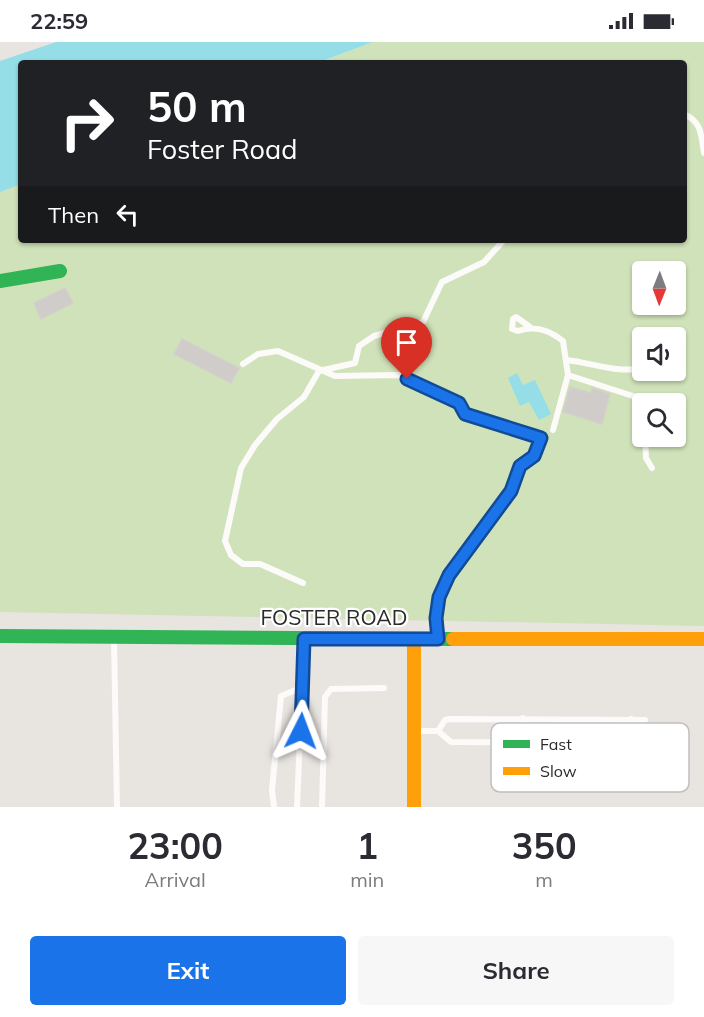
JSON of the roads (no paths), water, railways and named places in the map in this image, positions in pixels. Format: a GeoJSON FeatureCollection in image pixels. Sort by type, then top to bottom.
{"type":"FeatureCollection","features":[{"type":"Feature","properties":{"kind":"street"},"geometry":{"type":"LineString","coordinates":[[0,281],[60,271]]}},
{"type":"Feature","properties":{"kind":"street","name":"FOSTER ROAD"},"geometry":{"type":"LineString","coordinates":[[0,636],[114,639],[704,639]]}},
{"type":"Feature","properties":{"kind":"street"},"geometry":{"type":"LineString","coordinates":[[414,639],[414,807]]}},
{"type":"Feature","properties":{"kind":"lane"},"geometry":{"type":"LineString","coordinates":[[687,116],[697,121],[702,133],[704,153]]}},
{"type":"Feature","properties":{"kind":"lane"},"geometry":{"type":"LineString","coordinates":[[303,583],[260,564],[243,564],[231,555],[225,541],[241,468],[255,445],[278,419],[304,397],[319,371],[355,363],[359,346],[374,336],[423,322],[442,282],[484,262],[501,243]]}},
{"type":"Feature","properties":{"kind":"lane"},"geometry":{"type":"LineString","coordinates":[[530,327],[552,332],[563,341],[568,375],[553,430]]}},
{"type":"Feature","properties":{"kind":"lane"},"geometry":{"type":"LineString","coordinates":[[243,363],[258,354],[278,351],[304,361],[319,371],[335,376],[398,375],[459,403],[465,414],[541,438],[534,456],[520,466],[511,491],[449,575],[439,597],[436,618],[438,639]]}},
{"type":"Feature","properties":{"kind":"lane"},"geometry":{"type":"LineString","coordinates":[[567,360],[597,364],[619,371],[632,370]]}},
{"type":"Feature","properties":{"kind":"lane"},"geometry":{"type":"LineString","coordinates":[[568,375],[632,396]]}},
{"type":"Feature","properties":{"kind":"lane"},"geometry":{"type":"LineString","coordinates":[[646,447],[646,458],[652,468]]}},
{"type":"Feature","properties":{"kind":"lane"},"geometry":{"type":"LineString","coordinates":[[114,639],[117,807]]}},
{"type":"Feature","properties":{"kind":"lane"},"geometry":{"type":"LineString","coordinates":[[297,807],[304,639]]}},
{"type":"Feature","properties":{"kind":"lane"},"geometry":{"type":"LineString","coordinates":[[274,807],[272,790],[281,696],[303,687]]}},
{"type":"Feature","properties":{"kind":"lane"},"geometry":{"type":"LineString","coordinates":[[322,807],[325,697],[331,689],[384,688]]}},
{"type":"Feature","properties":{"kind":"lane"},"geometry":{"type":"LineString","coordinates":[[523,718],[523,723]]}},
{"type":"Feature","properties":{"kind":"lane"},"geometry":{"type":"LineString","coordinates":[[438,731],[445,720],[450,719],[645,720]]}},
{"type":"Feature","properties":{"kind":"lane"},"geometry":{"type":"LineString","coordinates":[[631,719],[631,723]]}},
{"type":"Feature","properties":{"kind":"lane"},"geometry":{"type":"LineString","coordinates":[[413,731],[438,731],[451,742],[491,742]]}},
{"type":"Feature","properties":{"kind":"water"},"geometry":{"type":"Polygon","coordinates":[[[56,42],[373,42],[325,60],[18,60],[18,185],[0,192],[0,61],[56,42]]]}},
{"type":"Feature","properties":{"kind":"water"},"geometry":{"type":"Polygon","coordinates":[[[517,373],[523,385],[535,380],[551,414],[539,420],[529,402],[520,406],[508,378],[517,373]]]}}]}
